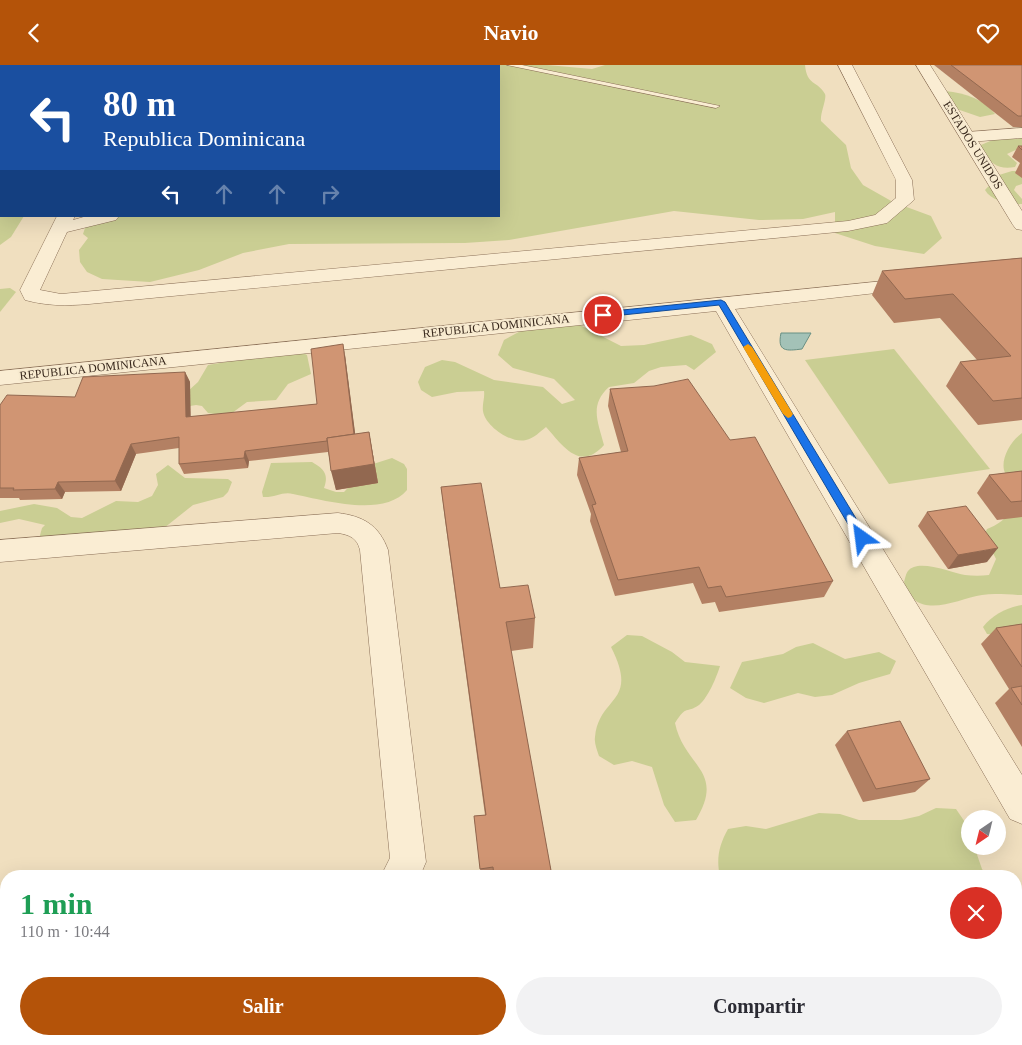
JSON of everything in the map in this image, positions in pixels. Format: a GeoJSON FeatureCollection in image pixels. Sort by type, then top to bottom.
{"type":"FeatureCollection","features":[{"type":"Feature","properties":{"kind":"street"},"geometry":{"type":"LineString","coordinates":[[102,217],[64,222],[30,290],[32,296],[61,300],[89,298],[848,226],[880,219],[905,200],[904,180],[845,65]]}},
{"type":"Feature","properties":{"kind":"street","name":"ESTADOS UNIDOS"},"geometry":{"type":"LineString","coordinates":[[924,65],[1022,225]]}},
{"type":"Feature","properties":{"kind":"street"},"geometry":{"type":"LineString","coordinates":[[968,137],[1022,133]]}},
{"type":"Feature","properties":{"kind":"street","name":"REPUBLICA DOMINICANA"},"geometry":{"type":"LineString","coordinates":[[0,378],[721,302],[935,282]]}},
{"type":"Feature","properties":{"kind":"street"},"geometry":{"type":"LineString","coordinates":[[721,302],[1022,807]]}},
{"type":"Feature","properties":{"kind":"street"},"geometry":{"type":"LineString","coordinates":[[0,551],[338,523],[354,525],[364,531],[372,540],[374,549],[408,862],[403,870]]}},
{"type":"Feature","properties":{"kind":"lane"},"geometry":{"type":"LineString","coordinates":[[511,65],[716,106]]}},
{"type":"Feature","properties":{"kind":"green space"},"geometry":{"type":"Polygon","coordinates":[[[500,65],[547,65],[592,69],[605,65],[805,65],[810,80],[825,94],[821,121],[846,145],[851,168],[863,185],[893,202],[931,216],[942,238],[924,254],[875,246],[835,233],[835,212],[803,219],[759,220],[674,211],[509,240],[465,243],[289,244],[243,253],[199,270],[150,282],[102,279],[87,272],[80,262],[79,250],[88,238],[83,234],[89,217],[500,217],[500,65]]]}},
{"type":"Feature","properties":{"kind":"green space"},"geometry":{"type":"Polygon","coordinates":[[[945,91],[961,93],[974,98],[986,105],[995,114],[980,117],[948,106],[945,91]]]}},
{"type":"Feature","properties":{"kind":"green space"},"geometry":{"type":"Polygon","coordinates":[[[1022,136],[1022,147],[1007,154],[1017,163],[1015,167],[1000,167],[981,152],[981,145],[997,138],[1022,136]]]}},
{"type":"Feature","properties":{"kind":"green space"},"geometry":{"type":"Polygon","coordinates":[[[1012,171],[1022,171],[1022,184],[1016,186],[1014,190],[1022,199],[1022,204],[1001,201],[992,197],[985,190],[999,175],[1012,171]]]}},
{"type":"Feature","properties":{"kind":"green space"},"geometry":{"type":"Polygon","coordinates":[[[0,217],[23,217],[11,237],[0,245],[0,217]]]}},
{"type":"Feature","properties":{"kind":"green space"},"geometry":{"type":"Polygon","coordinates":[[[10,288],[16,292],[0,312],[0,289],[10,288]]]}},
{"type":"Feature","properties":{"kind":"green space"},"geometry":{"type":"Polygon","coordinates":[[[574,322],[621,346],[644,345],[691,335],[712,344],[716,352],[694,370],[686,365],[661,367],[649,371],[634,383],[609,387],[599,400],[597,407],[598,421],[604,445],[595,453],[587,456],[572,453],[546,427],[534,437],[526,440],[520,441],[506,437],[494,428],[485,417],[483,411],[484,391],[457,392],[432,397],[421,390],[418,382],[425,367],[442,360],[455,362],[494,380],[543,387],[562,404],[575,400],[554,379],[513,368],[498,355],[504,340],[530,326],[574,322]]]}},
{"type":"Feature","properties":{"kind":"green space"},"geometry":{"type":"Polygon","coordinates":[[[894,349],[990,469],[889,484],[805,360],[894,349]]]}},
{"type":"Feature","properties":{"kind":"green space"},"geometry":{"type":"Polygon","coordinates":[[[297,350],[307,355],[311,374],[288,384],[276,400],[247,402],[228,416],[208,413],[202,406],[196,405],[167,410],[198,382],[208,365],[297,350]]]}},
{"type":"Feature","properties":{"kind":"green space"},"geometry":{"type":"Polygon","coordinates":[[[1022,433],[1022,595],[982,595],[938,605],[927,605],[918,602],[910,594],[904,582],[907,572],[913,567],[935,567],[965,575],[989,575],[996,559],[984,535],[987,529],[1008,515],[1015,504],[1014,489],[1005,473],[1004,460],[1008,449],[1022,433]]]}},
{"type":"Feature","properties":{"kind":"green space"},"geometry":{"type":"Polygon","coordinates":[[[392,458],[404,464],[407,469],[407,490],[397,498],[384,503],[353,505],[289,493],[263,497],[262,492],[271,463],[312,462],[320,467],[326,475],[324,488],[336,492],[344,492],[370,465],[392,458]]]}},
{"type":"Feature","properties":{"kind":"green space"},"geometry":{"type":"Polygon","coordinates":[[[168,465],[185,478],[228,479],[232,482],[228,492],[223,497],[193,505],[164,528],[39,539],[42,528],[45,525],[19,519],[0,523],[0,511],[34,504],[57,508],[71,517],[82,518],[116,501],[138,502],[152,496],[158,485],[156,474],[168,465]]]}},
{"type":"Feature","properties":{"kind":"green space"},"geometry":{"type":"Polygon","coordinates":[[[1022,605],[1022,627],[997,635],[987,634],[983,627],[991,619],[1006,610],[1022,605]]]}},
{"type":"Feature","properties":{"kind":"green space"},"geometry":{"type":"Polygon","coordinates":[[[627,635],[642,636],[672,652],[685,662],[720,666],[706,697],[695,708],[684,711],[675,723],[686,750],[705,779],[707,790],[704,803],[696,820],[675,822],[664,805],[652,767],[632,761],[614,765],[599,756],[595,739],[598,723],[620,689],[619,666],[611,647],[627,635]]]}},
{"type":"Feature","properties":{"kind":"green space"},"geometry":{"type":"Polygon","coordinates":[[[813,643],[845,659],[879,652],[896,661],[890,674],[859,683],[832,695],[815,697],[798,693],[764,703],[746,698],[730,688],[742,662],[783,654],[796,647],[813,643]]]}},
{"type":"Feature","properties":{"kind":"green space"},"geometry":{"type":"Polygon","coordinates":[[[936,808],[956,809],[961,816],[961,855],[977,855],[983,870],[719,870],[719,852],[728,829],[746,826],[766,829],[819,813],[840,814],[859,820],[901,820],[919,816],[936,808]]]}},
{"type":"Feature","properties":{"kind":"water"},"geometry":{"type":"Polygon","coordinates":[[[781,333],[811,333],[802,349],[787,350],[780,344],[781,333]]]}},
{"type":"Feature","properties":{"kind":"building"},"geometry":{"type":"Polygon","coordinates":[[[951,65],[1022,65],[1022,116],[1018,116],[951,65]]]}},
{"type":"Feature","properties":{"kind":"building"},"geometry":{"type":"Polygon","coordinates":[[[1022,258],[1022,398],[993,401],[960,362],[1011,356],[953,294],[905,299],[882,271],[1022,258]]]}},
{"type":"Feature","properties":{"kind":"building"},"geometry":{"type":"Polygon","coordinates":[[[343,344],[354,434],[327,438],[327,441],[245,451],[244,458],[179,464],[179,437],[131,444],[115,481],[58,482],[55,489],[13,490],[14,488],[0,488],[0,405],[7,395],[75,397],[83,377],[185,372],[186,417],[317,404],[311,349],[343,344]]]}},
{"type":"Feature","properties":{"kind":"building"},"geometry":{"type":"Polygon","coordinates":[[[688,379],[730,440],[755,437],[833,581],[726,597],[721,586],[708,588],[699,567],[618,580],[592,505],[596,504],[579,458],[628,451],[610,389],[654,386],[688,379]]]}},
{"type":"Feature","properties":{"kind":"building"},"geometry":{"type":"Polygon","coordinates":[[[369,432],[374,464],[331,471],[327,438],[369,432]]]}},
{"type":"Feature","properties":{"kind":"building"},"geometry":{"type":"Polygon","coordinates":[[[1022,471],[1022,501],[1011,502],[989,475],[1022,471]]]}},
{"type":"Feature","properties":{"kind":"building"},"geometry":{"type":"Polygon","coordinates":[[[481,483],[500,588],[528,585],[535,618],[506,622],[551,870],[493,870],[493,867],[480,869],[474,816],[486,815],[441,487],[481,483]]]}},
{"type":"Feature","properties":{"kind":"building"},"geometry":{"type":"Polygon","coordinates":[[[966,506],[998,548],[958,555],[927,512],[966,506]]]}},
{"type":"Feature","properties":{"kind":"building"},"geometry":{"type":"Polygon","coordinates":[[[1022,624],[1022,667],[996,628],[1022,624]]]}},
{"type":"Feature","properties":{"kind":"building"},"geometry":{"type":"Polygon","coordinates":[[[1022,686],[1022,705],[1011,688],[1022,686]]]}},
{"type":"Feature","properties":{"kind":"building"},"geometry":{"type":"Polygon","coordinates":[[[900,721],[930,779],[876,789],[847,731],[900,721]]]}},
{"type":"Feature","properties":{"kind":"slow traffic"},"geometry":{"type":"LineString","coordinates":[[748,347],[788,414]]}},
{"type":"Feature","properties":{"kind":"route"},"geometry":{"type":"LineString","coordinates":[[603,315],[721,302],[862,538]]}}]}
